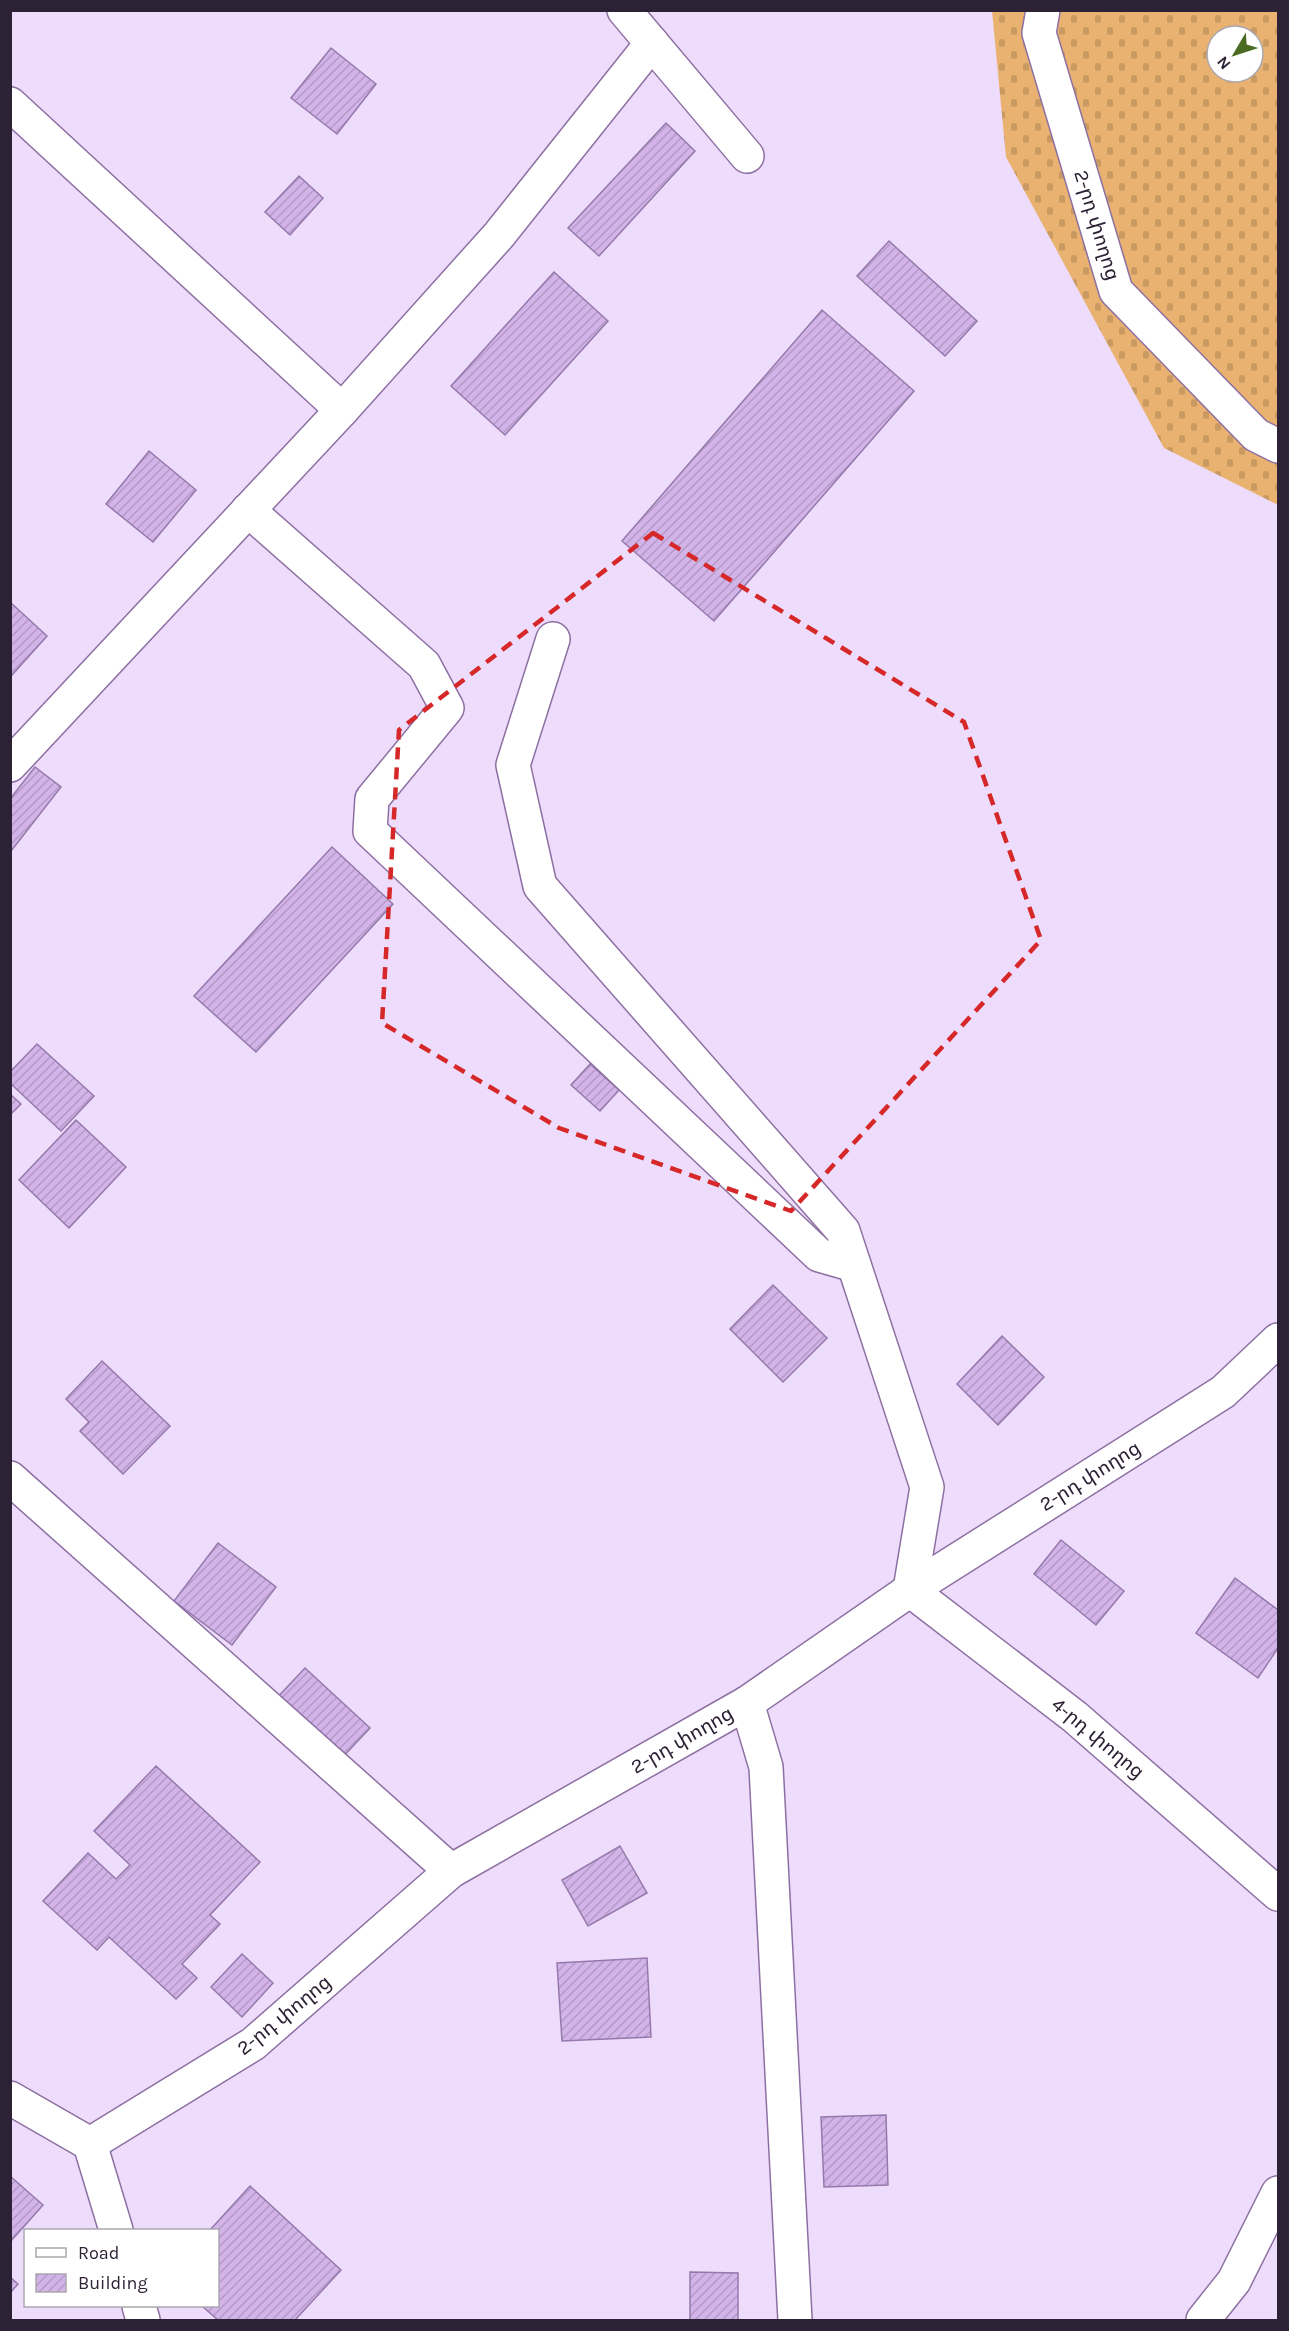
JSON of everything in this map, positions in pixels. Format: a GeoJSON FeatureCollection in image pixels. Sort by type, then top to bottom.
{"type":"FeatureCollection","features":[{"type":"Feature","properties":{"kind":"street"},"geometry":{"type":"LineString","coordinates":[[624,10],[747,156]]}},
{"type":"Feature","properties":{"kind":"street","name":"2-րդ փողոց"},"geometry":{"type":"LineString","coordinates":[[1043,10],[1040,33],[1116,291],[1256,435],[1278,446]]}},
{"type":"Feature","properties":{"kind":"street"},"geometry":{"type":"LineString","coordinates":[[13,757],[342,410],[499,235],[652,43]]}},
{"type":"Feature","properties":{"kind":"street"},"geometry":{"type":"LineString","coordinates":[[10,104],[342,410]]}},
{"type":"Feature","properties":{"kind":"street"},"geometry":{"type":"LineString","coordinates":[[248,510],[424,665],[447,708],[372,799],[370,831],[819,1255],[854,1265]]}},
{"type":"Feature","properties":{"kind":"street"},"geometry":{"type":"LineString","coordinates":[[553,639],[513,765],[540,886],[843,1231],[927,1487],[910,1590]]}},
{"type":"Feature","properties":{"kind":"street","name":"2-րդ փողոց"},"geometry":{"type":"LineString","coordinates":[[90,2144],[253,2044],[452,1871],[747,1703],[910,1590],[1223,1392],[1278,1340]]}},
{"type":"Feature","properties":{"kind":"street"},"geometry":{"type":"LineString","coordinates":[[10,1478],[452,1871]]}},
{"type":"Feature","properties":{"kind":"street","name":"4-րդ փողոց"},"geometry":{"type":"LineString","coordinates":[[910,1590],[1075,1717],[1278,1894]]}},
{"type":"Feature","properties":{"kind":"street"},"geometry":{"type":"LineString","coordinates":[[747,1703],[766,1767],[795,2320]]}},
{"type":"Feature","properties":{"kind":"street"},"geometry":{"type":"LineString","coordinates":[[10,2098],[90,2144],[116,2229]]}},
{"type":"Feature","properties":{"kind":"street"},"geometry":{"type":"LineString","coordinates":[[1203,2320],[1234,2281],[1278,2193]]}},
{"type":"Feature","properties":{"kind":"highlighted area"},"geometry":{"type":"Polygon","coordinates":[[[653,533],[964,722],[1041,940],[791,1211],[559,1128],[382,1023],[399,730],[653,533]]]}},
{"type":"Feature","properties":{"kind":"green space"},"geometry":{"type":"Polygon","coordinates":[[[992,11],[1278,11],[1278,505],[1164,448],[1006,157],[992,11]]]}},
{"type":"Feature","properties":{"kind":"building"},"geometry":{"type":"Polygon","coordinates":[[[331,48],[376,84],[337,134],[291,98],[331,48]]]}},
{"type":"Feature","properties":{"kind":"building"},"geometry":{"type":"Polygon","coordinates":[[[666,123],[695,151],[599,256],[568,228],[666,123]]]}},
{"type":"Feature","properties":{"kind":"building"},"geometry":{"type":"Polygon","coordinates":[[[299,176],[323,198],[290,235],[265,212],[299,176]]]}},
{"type":"Feature","properties":{"kind":"building"},"geometry":{"type":"Polygon","coordinates":[[[889,241],[977,321],[945,356],[857,276],[889,241]]]}},
{"type":"Feature","properties":{"kind":"building"},"geometry":{"type":"Polygon","coordinates":[[[554,272],[608,321],[505,435],[451,386],[554,272]]]}},
{"type":"Feature","properties":{"kind":"building"},"geometry":{"type":"Polygon","coordinates":[[[822,310],[914,391],[714,621],[622,541],[822,310]]]}},
{"type":"Feature","properties":{"kind":"building"},"geometry":{"type":"Polygon","coordinates":[[[149,451],[196,490],[153,542],[106,504],[149,451]]]}},
{"type":"Feature","properties":{"kind":"building"},"geometry":{"type":"Polygon","coordinates":[[[10,602],[47,636],[12,675],[10,674],[10,602]]]}},
{"type":"Feature","properties":{"kind":"building"},"geometry":{"type":"Polygon","coordinates":[[[35,767],[61,787],[11,851],[10,799],[35,767]]]}},
{"type":"Feature","properties":{"kind":"building"},"geometry":{"type":"Polygon","coordinates":[[[332,847],[393,904],[256,1052],[194,996],[332,847]]]}},
{"type":"Feature","properties":{"kind":"building"},"geometry":{"type":"Polygon","coordinates":[[[37,1044],[94,1096],[61,1131],[10,1083],[10,1072],[37,1044]]]}},
{"type":"Feature","properties":{"kind":"building"},"geometry":{"type":"Polygon","coordinates":[[[590,1064],[619,1090],[600,1111],[571,1085],[590,1064]]]}},
{"type":"Feature","properties":{"kind":"building"},"geometry":{"type":"Polygon","coordinates":[[[10,1094],[21,1104],[10,1115],[10,1094]]]}},
{"type":"Feature","properties":{"kind":"building"},"geometry":{"type":"Polygon","coordinates":[[[76,1120],[126,1167],[69,1228],[19,1180],[76,1120]]]}},
{"type":"Feature","properties":{"kind":"building"},"geometry":{"type":"Polygon","coordinates":[[[773,1285],[827,1338],[783,1382],[730,1329],[773,1285]]]}},
{"type":"Feature","properties":{"kind":"building"},"geometry":{"type":"Polygon","coordinates":[[[1002,1336],[1044,1377],[998,1425],[957,1384],[1002,1336]]]}},
{"type":"Feature","properties":{"kind":"building"},"geometry":{"type":"Polygon","coordinates":[[[102,1361],[170,1426],[123,1474],[80,1431],[89,1422],[66,1399],[102,1361]]]}},
{"type":"Feature","properties":{"kind":"building"},"geometry":{"type":"Polygon","coordinates":[[[1061,1540],[1124,1591],[1096,1625],[1034,1574],[1061,1540]]]}},
{"type":"Feature","properties":{"kind":"building"},"geometry":{"type":"Polygon","coordinates":[[[218,1543],[276,1587],[232,1645],[174,1601],[218,1543]]]}},
{"type":"Feature","properties":{"kind":"building"},"geometry":{"type":"Polygon","coordinates":[[[1235,1578],[1278,1610],[1278,1648],[1258,1678],[1196,1633],[1235,1578]]]}},
{"type":"Feature","properties":{"kind":"building"},"geometry":{"type":"Polygon","coordinates":[[[305,1668],[370,1728],[339,1761],[274,1701],[305,1668]]]}},
{"type":"Feature","properties":{"kind":"building"},"geometry":{"type":"Polygon","coordinates":[[[156,1766],[260,1862],[210,1915],[220,1924],[182,1964],[197,1978],[176,1999],[109,1937],[97,1950],[43,1901],[88,1853],[116,1879],[130,1865],[94,1831],[156,1766]]]}},
{"type":"Feature","properties":{"kind":"building"},"geometry":{"type":"Polygon","coordinates":[[[620,1846],[647,1893],[588,1926],[562,1880],[620,1846]]]}},
{"type":"Feature","properties":{"kind":"building"},"geometry":{"type":"Polygon","coordinates":[[[242,1954],[273,1983],[242,2017],[211,1987],[242,1954]]]}},
{"type":"Feature","properties":{"kind":"building"},"geometry":{"type":"Polygon","coordinates":[[[647,1958],[651,2037],[562,2041],[557,1963],[647,1958]]]}},
{"type":"Feature","properties":{"kind":"building"},"geometry":{"type":"Polygon","coordinates":[[[886,2115],[888,2185],[824,2187],[821,2117],[886,2115]]]}},
{"type":"Feature","properties":{"kind":"building"},"geometry":{"type":"Polygon","coordinates":[[[10,2176],[43,2205],[10,2242],[10,2176]]]}},
{"type":"Feature","properties":{"kind":"building"},"geometry":{"type":"Polygon","coordinates":[[[250,2186],[341,2270],[295,2320],[218,2320],[203,2307],[219,2307],[219,2229],[211,2229],[250,2186]]]}},
{"type":"Feature","properties":{"kind":"building"},"geometry":{"type":"Polygon","coordinates":[[[690,2272],[738,2273],[738,2320],[690,2320],[690,2272]]]}},
{"type":"Feature","properties":{"kind":"building"},"geometry":{"type":"Polygon","coordinates":[[[10,2277],[18,2284],[10,2293],[10,2277]]]}}]}
